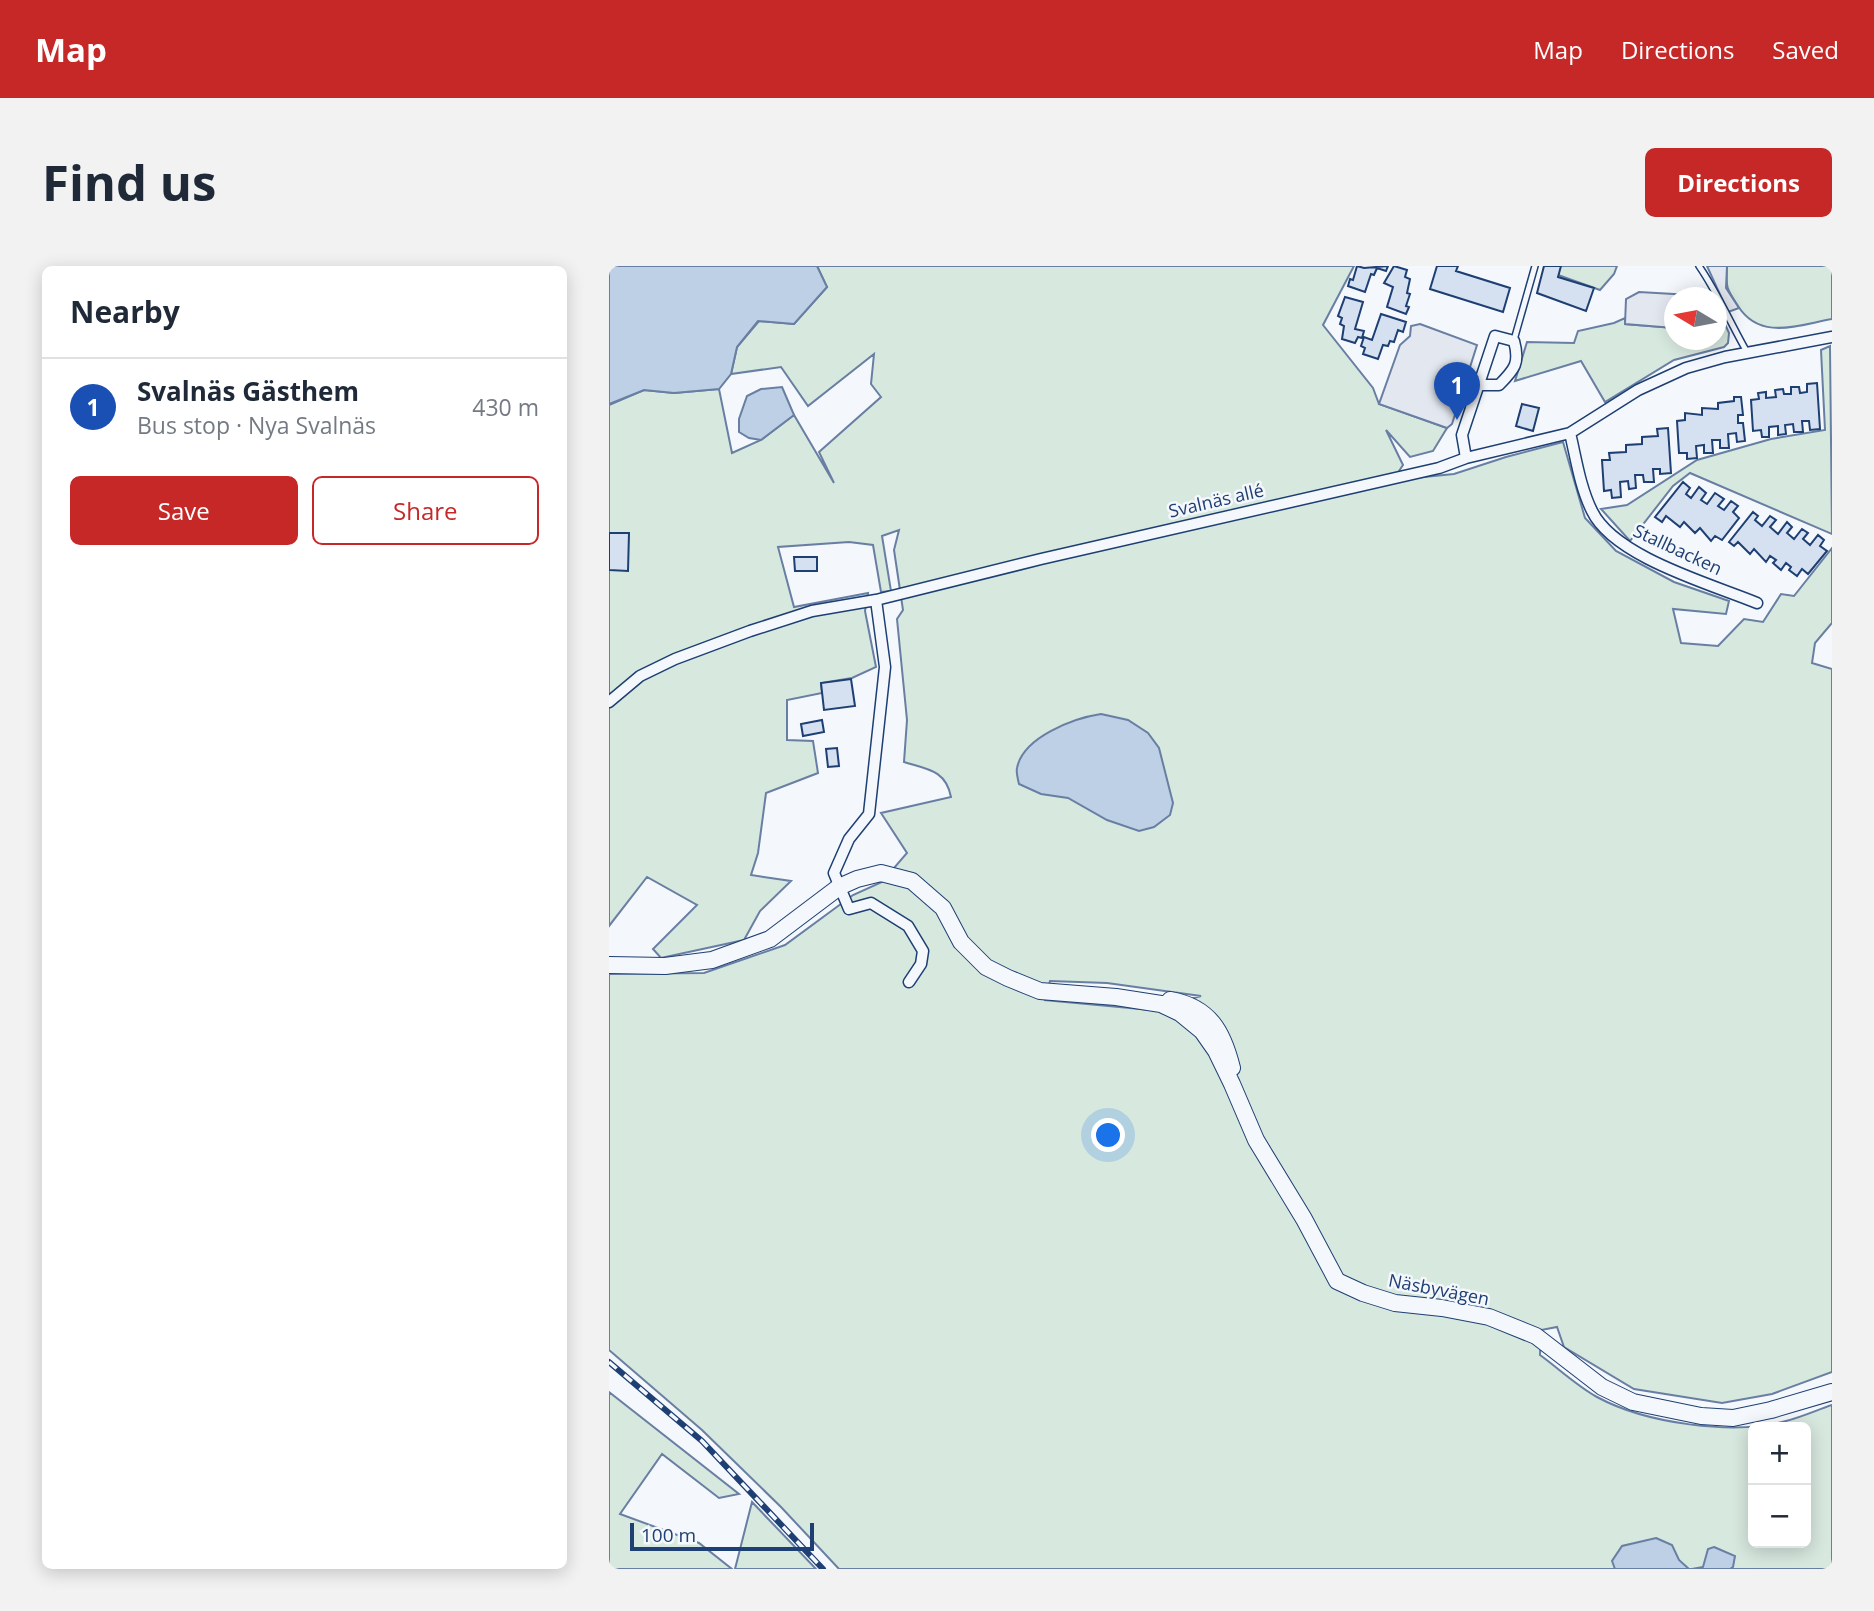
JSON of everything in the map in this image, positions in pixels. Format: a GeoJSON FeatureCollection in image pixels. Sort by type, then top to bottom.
{"type":"FeatureCollection","features":[{"type":"Feature","properties":{"kind":"street"},"geometry":{"type":"LineString","coordinates":[[1466,458],[1462,435],[1477,385],[1495,336],[1514,341],[1517,353],[1514,370],[1499,385],[1477,385]]}},
{"type":"Feature","properties":{"kind":"street","name":"Svalnäs allé"},"geometry":{"type":"LineString","coordinates":[[609,702],[640,676],[690,653],[812,611],[876,600],[1054,556],[1439,468],[1466,458],[1570,433],[1638,390],[1686,368],[1832,337]]}},
{"type":"Feature","properties":{"kind":"street","name":"Stallbacken"},"geometry":{"type":"LineString","coordinates":[[1570,433],[1592,512],[1607,531],[1641,556],[1757,603]]}},
{"type":"Feature","properties":{"kind":"street"},"geometry":{"type":"LineString","coordinates":[[876,600],[885,667],[869,814],[849,839],[834,873],[849,909],[871,903],[908,926],[923,951],[921,964],[909,982]]}},
{"type":"Feature","properties":{"kind":"street","name":"Näsbyvägen"},"geometry":{"type":"LineString","coordinates":[[609,965],[665,966],[712,960],[770,939],[839,887],[881,873],[912,881],[943,908],[961,943],[986,967],[1040,990],[1147,1001],[1180,1013],[1202,1031],[1216,1051],[1256,1140],[1338,1282],[1395,1303],[1489,1317],[1536,1336],[1602,1387],[1633,1402],[1701,1416],[1734,1418],[1832,1392]]}},
{"type":"Feature","properties":{"kind":"lane"},"geometry":{"type":"LineString","coordinates":[[1514,341],[1535,266]]}},
{"type":"Feature","properties":{"kind":"lane"},"geometry":{"type":"LineString","coordinates":[[1699,266],[1748,353]]}},
{"type":"Feature","properties":{"kind":"shaded area"},"geometry":{"type":"Polygon","coordinates":[[[817,266],[1354,266],[1323,325],[1373,388],[1379,404],[1447,428],[1433,451],[1410,457],[1386,430],[1403,465],[1393,480],[1454,474],[1563,442],[1585,518],[1616,551],[1674,582],[1729,601],[1726,614],[1673,609],[1681,643],[1718,646],[1744,619],[1763,622],[1781,594],[1794,596],[1832,548],[1832,623],[1815,643],[1812,663],[1832,669],[1832,1372],[1772,1394],[1722,1403],[1634,1389],[1564,1347],[1557,1327],[1541,1330],[1540,1355],[1597,1397],[1639,1414],[1716,1427],[1748,1426],[1748,1548],[1811,1548],[1811,1422],[1778,1422],[1832,1405],[1832,1569],[839,1569],[781,1507],[702,1430],[609,1350],[609,974],[704,973],[785,945],[853,895],[882,882],[907,853],[881,813],[951,797],[945,781],[940,776],[928,769],[904,762],[907,720],[897,619],[903,610],[894,550],[899,530],[882,536],[891,591],[881,592],[873,545],[849,542],[778,547],[794,607],[868,593],[865,611],[876,667],[852,678],[821,683],[822,693],[787,700],[787,740],[813,741],[818,773],[766,793],[758,853],[751,875],[791,881],[760,911],[744,940],[661,958],[653,949],[697,905],[647,877],[609,926],[609,405],[644,390],[674,393],[719,389],[732,453],[761,440],[794,415],[834,483],[819,452],[881,397],[871,384],[874,354],[808,406],[781,367],[731,374],[737,347],[759,321],[794,324],[827,287],[817,266]],[[1050,981],[1045,1000],[1151,1010],[1201,996],[1107,983],[1050,981]]]}},
{"type":"Feature","properties":{"kind":"shaded area"},"geometry":{"type":"Polygon","coordinates":[[[1560,266],[1617,266],[1614,274],[1600,290],[1558,275],[1560,266]]]}},
{"type":"Feature","properties":{"kind":"shaded area"},"geometry":{"type":"Polygon","coordinates":[[[1707,266],[1727,266],[1726,287],[1717,287],[1707,266]]]}},
{"type":"Feature","properties":{"kind":"shaded area"},"geometry":{"type":"Polygon","coordinates":[[[1727,266],[1832,266],[1832,319],[1780,328],[1757,324],[1747,317],[1731,295],[1727,284],[1727,266]]]}},
{"type":"Feature","properties":{"kind":"shaded area"},"geometry":{"type":"Polygon","coordinates":[[[1727,290],[1739,308],[1728,312],[1727,310],[1727,290]]]}},
{"type":"Feature","properties":{"kind":"shaded area"},"geometry":{"type":"Polygon","coordinates":[[[1639,292],[1664,293],[1664,327],[1625,324],[1626,299],[1639,292]]]}},
{"type":"Feature","properties":{"kind":"shaded area"},"geometry":{"type":"Polygon","coordinates":[[[1625,318],[1625,324],[1664,327],[1664,350],[1712,350],[1674,360],[1605,402],[1581,361],[1515,381],[1527,342],[1574,343],[1578,331],[1625,318]]]}},
{"type":"Feature","properties":{"kind":"shaded area"},"geometry":{"type":"Polygon","coordinates":[[[1420,324],[1477,345],[1452,424],[1447,428],[1379,404],[1400,345],[1410,336],[1411,326],[1420,324]]]}},
{"type":"Feature","properties":{"kind":"shaded area"},"geometry":{"type":"Polygon","coordinates":[[[1830,346],[1832,534],[1690,473],[1673,486],[1630,541],[1601,509],[1627,505],[1697,460],[1771,439],[1825,430],[1821,350],[1830,346]]]}},
{"type":"Feature","properties":{"kind":"shaded area"},"geometry":{"type":"Polygon","coordinates":[[[609,1392],[739,1494],[719,1498],[662,1454],[620,1514],[699,1543],[732,1569],[609,1569],[609,1392]]]}},
{"type":"Feature","properties":{"kind":"shaded area"},"geometry":{"type":"Polygon","coordinates":[[[752,1502],[816,1569],[735,1569],[752,1502]]]}},
{"type":"Feature","properties":{"kind":"water"},"geometry":{"type":"Polygon","coordinates":[[[609,266],[817,266],[827,287],[794,324],[758,321],[737,347],[731,374],[719,389],[674,393],[644,390],[609,404],[609,266]]]}},
{"type":"Feature","properties":{"kind":"water"},"geometry":{"type":"Polygon","coordinates":[[[782,387],[794,415],[761,440],[749,438],[739,432],[739,419],[747,396],[761,389],[782,387]]]}},
{"type":"Feature","properties":{"kind":"water"},"geometry":{"type":"Polygon","coordinates":[[[1101,714],[1128,720],[1148,733],[1159,748],[1173,803],[1170,815],[1154,827],[1139,831],[1107,820],[1068,798],[1041,794],[1019,784],[1017,768],[1021,757],[1039,738],[1064,725],[1101,714]]]}},
{"type":"Feature","properties":{"kind":"water"},"geometry":{"type":"Polygon","coordinates":[[[1656,1538],[1672,1545],[1679,1560],[1689,1569],[1615,1569],[1612,1561],[1622,1546],[1656,1538]]]}},
{"type":"Feature","properties":{"kind":"water"},"geometry":{"type":"Polygon","coordinates":[[[1714,1547],[1735,1556],[1733,1567],[1692,1569],[1703,1567],[1708,1549],[1714,1547]]]}},
{"type":"Feature","properties":{"kind":"building"},"geometry":{"type":"Polygon","coordinates":[[[1357,266],[1388,266],[1386,271],[1377,268],[1374,275],[1371,274],[1365,292],[1348,286],[1357,266]]]}},
{"type":"Feature","properties":{"kind":"building"},"geometry":{"type":"Polygon","coordinates":[[[1394,266],[1407,270],[1405,277],[1410,279],[1407,293],[1410,294],[1406,306],[1409,307],[1406,314],[1387,307],[1393,287],[1384,283],[1394,266]]]}},
{"type":"Feature","properties":{"kind":"building"},"geometry":{"type":"Polygon","coordinates":[[[1437,266],[1458,266],[1456,271],[1510,288],[1503,312],[1430,289],[1437,266]]]}},
{"type":"Feature","properties":{"kind":"building"},"geometry":{"type":"Polygon","coordinates":[[[1544,266],[1561,266],[1558,277],[1594,288],[1586,311],[1537,293],[1544,266]]]}},
{"type":"Feature","properties":{"kind":"building"},"geometry":{"type":"Polygon","coordinates":[[[1345,297],[1363,302],[1355,329],[1364,331],[1362,338],[1358,337],[1355,343],[1342,339],[1344,326],[1340,324],[1342,318],[1338,316],[1345,297]]]}},
{"type":"Feature","properties":{"kind":"building"},"geometry":{"type":"Polygon","coordinates":[[[1381,314],[1406,322],[1403,332],[1398,330],[1394,342],[1390,341],[1388,346],[1383,345],[1378,359],[1363,354],[1365,348],[1361,346],[1364,337],[1372,340],[1381,314]]]}},
{"type":"Feature","properties":{"kind":"building"},"geometry":{"type":"Polygon","coordinates":[[[1817,383],[1820,429],[1810,430],[1809,421],[1802,421],[1803,432],[1794,432],[1793,424],[1785,425],[1786,434],[1778,435],[1778,426],[1769,427],[1769,437],[1762,437],[1761,430],[1753,431],[1751,400],[1759,399],[1758,393],[1766,392],[1766,398],[1776,397],[1775,390],[1783,389],[1784,394],[1791,394],[1791,387],[1799,387],[1800,393],[1807,392],[1807,384],[1817,383]]]}},
{"type":"Feature","properties":{"kind":"building"},"geometry":{"type":"Polygon","coordinates":[[[1734,397],[1741,397],[1743,415],[1738,415],[1738,423],[1743,423],[1745,441],[1737,442],[1736,433],[1728,434],[1729,448],[1720,448],[1720,440],[1712,440],[1713,453],[1704,453],[1704,445],[1696,446],[1697,458],[1687,459],[1687,453],[1679,453],[1677,421],[1685,420],[1685,413],[1702,415],[1702,408],[1718,409],[1718,403],[1734,401],[1734,397]]]}},
{"type":"Feature","properties":{"kind":"building"},"geometry":{"type":"Polygon","coordinates":[[[1522,404],[1539,408],[1533,431],[1516,426],[1522,404]]]}},
{"type":"Feature","properties":{"kind":"building"},"geometry":{"type":"Polygon","coordinates":[[[1668,428],[1671,473],[1660,474],[1660,469],[1653,469],[1654,482],[1644,482],[1643,475],[1635,475],[1636,488],[1629,489],[1628,481],[1620,482],[1621,497],[1612,498],[1611,490],[1604,491],[1602,460],[1610,460],[1609,453],[1626,452],[1626,445],[1642,444],[1642,437],[1658,436],[1657,429],[1668,428]]]}},
{"type":"Feature","properties":{"kind":"building"},"geometry":{"type":"Polygon","coordinates":[[[1683,482],[1690,488],[1686,494],[1691,498],[1699,487],[1706,493],[1701,500],[1707,504],[1715,493],[1724,499],[1718,506],[1724,510],[1731,501],[1738,506],[1733,512],[1739,518],[1722,540],[1715,536],[1711,541],[1700,528],[1695,533],[1684,522],[1680,527],[1666,516],[1662,522],[1655,517],[1683,482]]]}},
{"type":"Feature","properties":{"kind":"building"},"geometry":{"type":"Polygon","coordinates":[[[1753,512],[1758,516],[1755,520],[1762,526],[1770,516],[1776,520],[1770,527],[1778,534],[1787,522],[1792,527],[1787,533],[1794,539],[1802,529],[1808,533],[1803,539],[1810,545],[1818,535],[1824,540],[1820,546],[1827,551],[1808,574],[1802,569],[1797,576],[1789,570],[1791,567],[1786,563],[1781,570],[1773,563],[1776,560],[1770,556],[1766,562],[1754,549],[1750,554],[1738,542],[1734,546],[1729,542],[1753,512]]]}},
{"type":"Feature","properties":{"kind":"building"},"geometry":{"type":"Polygon","coordinates":[[[609,533],[629,533],[628,571],[609,570],[609,533]]]}},
{"type":"Feature","properties":{"kind":"building"},"geometry":{"type":"Polygon","coordinates":[[[794,557],[817,557],[817,571],[795,571],[794,557]]]}},
{"type":"Feature","properties":{"kind":"building"},"geometry":{"type":"Polygon","coordinates":[[[851,679],[855,706],[824,710],[821,683],[851,679]]]}},
{"type":"Feature","properties":{"kind":"building"},"geometry":{"type":"Polygon","coordinates":[[[822,720],[824,732],[803,736],[801,724],[822,720]]]}},
{"type":"Feature","properties":{"kind":"building"},"geometry":{"type":"Polygon","coordinates":[[[837,748],[839,766],[828,767],[826,749],[837,748]]]}},
{"type":"Feature","properties":{"kind":"railway"},"geometry":{"type":"LineString","coordinates":[[609,1362],[702,1441],[823,1569]]}},
{"type":"Feature","properties":{"kind":"place","name":"Svalnäs Gästhem"},"geometry":{"type":"Point","coordinates":[1457,420]}}]}
